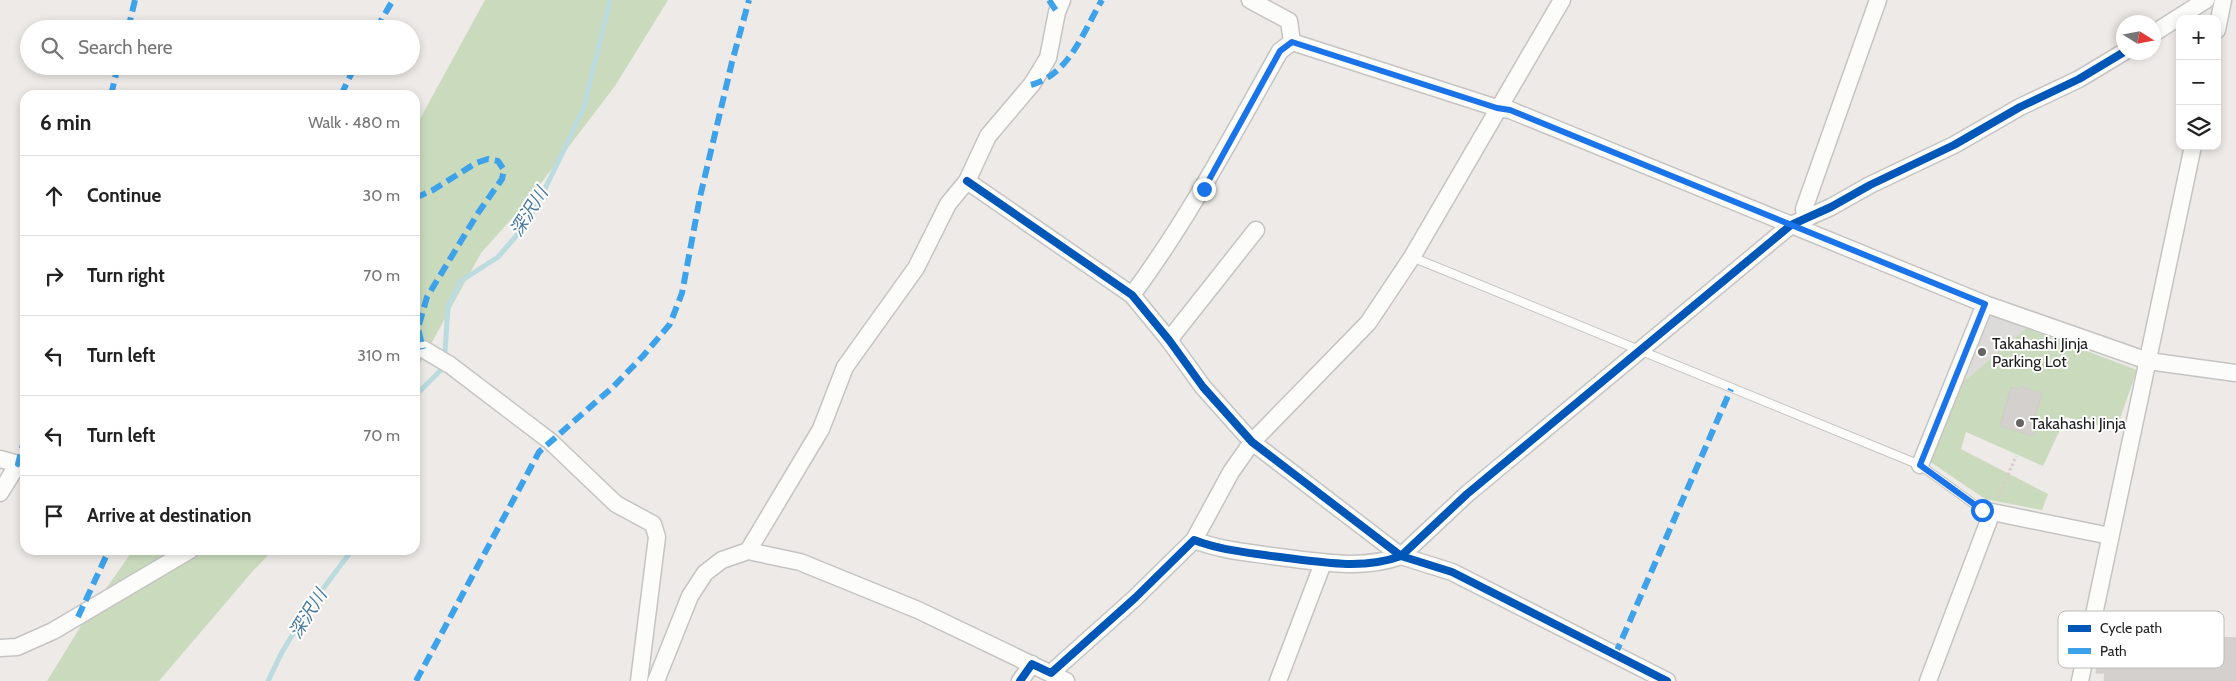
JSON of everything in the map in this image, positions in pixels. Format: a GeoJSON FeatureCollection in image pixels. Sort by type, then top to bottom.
{"type":"FeatureCollection","features":[{"type":"Feature","properties":{"kind":"street"},"geometry":{"type":"LineString","coordinates":[[748,551],[821,429],[845,367],[916,268],[948,204],[967,182],[988,136],[1032,84],[1048,58],[1057,12],[1062,0]]}},
{"type":"Feature","properties":{"kind":"street"},"geometry":{"type":"LineString","coordinates":[[1250,0],[1289,21],[1292,42]]}},
{"type":"Feature","properties":{"kind":"street"},"geometry":{"type":"LineString","coordinates":[[1051,673],[1135,598],[1194,540],[1231,472],[1252,442],[1368,323],[1412,257],[1497,108],[1562,0]]}},
{"type":"Feature","properties":{"kind":"street"},"geometry":{"type":"LineString","coordinates":[[1798,221],[1804,210],[1878,0]]}},
{"type":"Feature","properties":{"kind":"street"},"geometry":{"type":"LineString","coordinates":[[2161,29],[2206,0]]}},
{"type":"Feature","properties":{"kind":"street"},"geometry":{"type":"LineString","coordinates":[[2220,15],[2224,0]]}},
{"type":"Feature","properties":{"kind":"street"},"geometry":{"type":"LineString","coordinates":[[1132,295],[1155,264],[1204,189],[1280,51],[1292,42]]}},
{"type":"Feature","properties":{"kind":"street"},"geometry":{"type":"LineString","coordinates":[[1292,42],[1497,108],[1510,110],[1798,221],[1985,304],[2148,361],[2236,373]]}},
{"type":"Feature","properties":{"kind":"street"},"geometry":{"type":"LineString","coordinates":[[1194,540],[1215,548],[1323,563],[1343,564],[1388,561],[1401,556],[1466,494],[1798,221],[1954,145],[2020,106],[2079,79],[2116,57]]}},
{"type":"Feature","properties":{"kind":"street"},"geometry":{"type":"LineString","coordinates":[[2094,611],[2192,150]]}},
{"type":"Feature","properties":{"kind":"street"},"geometry":{"type":"LineString","coordinates":[[967,182],[1132,295],[1204,387],[1252,442],[1401,556],[1452,572],[1667,681]]}},
{"type":"Feature","properties":{"kind":"street"},"geometry":{"type":"LineString","coordinates":[[1169,340],[1256,230]]}},
{"type":"Feature","properties":{"kind":"street"},"geometry":{"type":"LineString","coordinates":[[1920,465],[1985,304]]}},
{"type":"Feature","properties":{"kind":"street"},"geometry":{"type":"LineString","coordinates":[[420,349],[450,365],[550,441],[616,504],[653,524],[657,537],[639,681]]}},
{"type":"Feature","properties":{"kind":"street"},"geometry":{"type":"LineString","coordinates":[[0,459],[18,464],[0,492]]}},
{"type":"Feature","properties":{"kind":"street"},"geometry":{"type":"LineString","coordinates":[[1928,681],[1992,512],[2110,536]]}},
{"type":"Feature","properties":{"kind":"street"},"geometry":{"type":"LineString","coordinates":[[656,681],[690,596],[705,573],[722,560],[748,551],[800,562],[918,610],[1066,681]]}},
{"type":"Feature","properties":{"kind":"street"},"geometry":{"type":"LineString","coordinates":[[0,648],[17,647],[53,631],[182,555]]}},
{"type":"Feature","properties":{"kind":"street"},"geometry":{"type":"LineString","coordinates":[[1278,681],[1323,563]]}},
{"type":"Feature","properties":{"kind":"street"},"geometry":{"type":"LineString","coordinates":[[1020,681],[1032,664]]}},
{"type":"Feature","properties":{"kind":"street"},"geometry":{"type":"LineString","coordinates":[[2080,681],[2083,668]]}},
{"type":"Feature","properties":{"kind":"lane"},"geometry":{"type":"LineString","coordinates":[[1412,257],[1920,465],[1982,510],[1992,512]]}},
{"type":"Feature","properties":{"kind":"path"},"geometry":{"type":"LineString","coordinates":[[1992,512],[2016,456]]}},
{"type":"Feature","properties":{"kind":"green space"},"geometry":{"type":"Polygon","coordinates":[[[485,0],[668,0],[615,86],[525,204],[481,253],[420,364],[420,119],[485,0]]]}},
{"type":"Feature","properties":{"kind":"green space"},"geometry":{"type":"Polygon","coordinates":[[[2026,328],[2137,370],[2116,430],[2066,417],[2043,466],[1966,432],[1961,449],[2048,494],[2042,510],[1985,499],[1929,461],[1964,381],[2026,328]]]}},
{"type":"Feature","properties":{"kind":"green space"},"geometry":{"type":"Polygon","coordinates":[[[130,555],[268,555],[159,681],[47,681],[87,616],[130,555]]]}},
{"type":"Feature","properties":{"kind":"shaded area","name":"Takahashi Jinja Parking Lot"},"geometry":{"type":"Polygon","coordinates":[[[1982,311],[2026,328],[1964,381],[1956,376],[1982,311]]]}},
{"type":"Feature","properties":{"kind":"building"},"geometry":{"type":"Polygon","coordinates":[[[2019,386],[2042,393],[2035,417],[2039,418],[2034,436],[2000,426],[2011,387],[2018,389],[2019,386]]]}},
{"type":"Feature","properties":{"kind":"building"},"geometry":{"type":"Polygon","coordinates":[[[2224,637],[2236,638],[2236,681],[2104,681],[2105,673],[2096,673],[2097,668],[2224,668],[2224,637]]]}},
{"type":"Feature","properties":{"kind":"waterway","name":"深沢川"},"geometry":{"type":"LineString","coordinates":[[420,391],[440,371],[445,352],[448,306],[461,281],[498,257],[517,235],[535,209],[562,154],[584,107],[610,0]]}},
{"type":"Feature","properties":{"kind":"waterway","name":"深沢川"},"geometry":{"type":"LineString","coordinates":[[268,681],[282,652],[310,606],[348,555]]}},
{"type":"Feature","properties":{"kind":"marked path"},"geometry":{"type":"LineString","coordinates":[[130,20],[135,0]]}},
{"type":"Feature","properties":{"kind":"marked path"},"geometry":{"type":"LineString","coordinates":[[381,20],[393,0]]}},
{"type":"Feature","properties":{"kind":"marked path"},"geometry":{"type":"LineString","coordinates":[[416,681],[539,452],[613,387],[670,324],[682,293],[700,197],[732,62],[749,0]]}},
{"type":"Feature","properties":{"kind":"marked path"},"geometry":{"type":"LineString","coordinates":[[1049,0],[1057,12]]}},
{"type":"Feature","properties":{"kind":"marked path"},"geometry":{"type":"LineString","coordinates":[[1031,85],[1044,80],[1066,62],[1102,0]]}},
{"type":"Feature","properties":{"kind":"marked path"},"geometry":{"type":"LineString","coordinates":[[112,90],[116,75]]}},
{"type":"Feature","properties":{"kind":"marked path"},"geometry":{"type":"LineString","coordinates":[[343,90],[351,75]]}},
{"type":"Feature","properties":{"kind":"marked path"},"geometry":{"type":"LineString","coordinates":[[420,196],[433,190],[476,163],[488,159],[498,161],[504,170],[502,179],[478,213],[427,297],[420,321]]}},
{"type":"Feature","properties":{"kind":"marked path"},"geometry":{"type":"LineString","coordinates":[[420,336],[423,349]]}},
{"type":"Feature","properties":{"kind":"marked path"},"geometry":{"type":"LineString","coordinates":[[1615,655],[1731,389]]}},
{"type":"Feature","properties":{"kind":"marked path"},"geometry":{"type":"LineString","coordinates":[[20,456],[18,464],[20,465]]}},
{"type":"Feature","properties":{"kind":"marked path"},"geometry":{"type":"LineString","coordinates":[[78,617],[107,555]]}},
{"type":"Feature","properties":{"kind":"cycle path"},"geometry":{"type":"LineString","coordinates":[[1020,681],[1032,664],[1051,673],[1135,598],[1194,540],[1232,550],[1337,564],[1370,563],[1386,561],[1401,556],[1467,494],[1791,225],[1954,145],[2020,107],[2079,79],[2116,57]]}},
{"type":"Feature","properties":{"kind":"cycle path"},"geometry":{"type":"LineString","coordinates":[[967,181],[1132,295],[1169,340],[1203,387],[1252,442],[1401,556],[1452,572],[1667,681]]}},
{"type":"Feature","properties":{"kind":"place","name":"Takahashi Jinja Parking Lot"},"geometry":{"type":"Point","coordinates":[1982,352]}},
{"type":"Feature","properties":{"kind":"place","name":"Takahashi Jinja"},"geometry":{"type":"Point","coordinates":[2020,423]}},
{"type":"Feature","properties":{"kind":"route"},"geometry":{"type":"LineString","coordinates":[[1204,189],[1280,51],[1292,42],[1497,108],[1510,110],[1985,304],[1920,465],[1982,510]]}}]}
